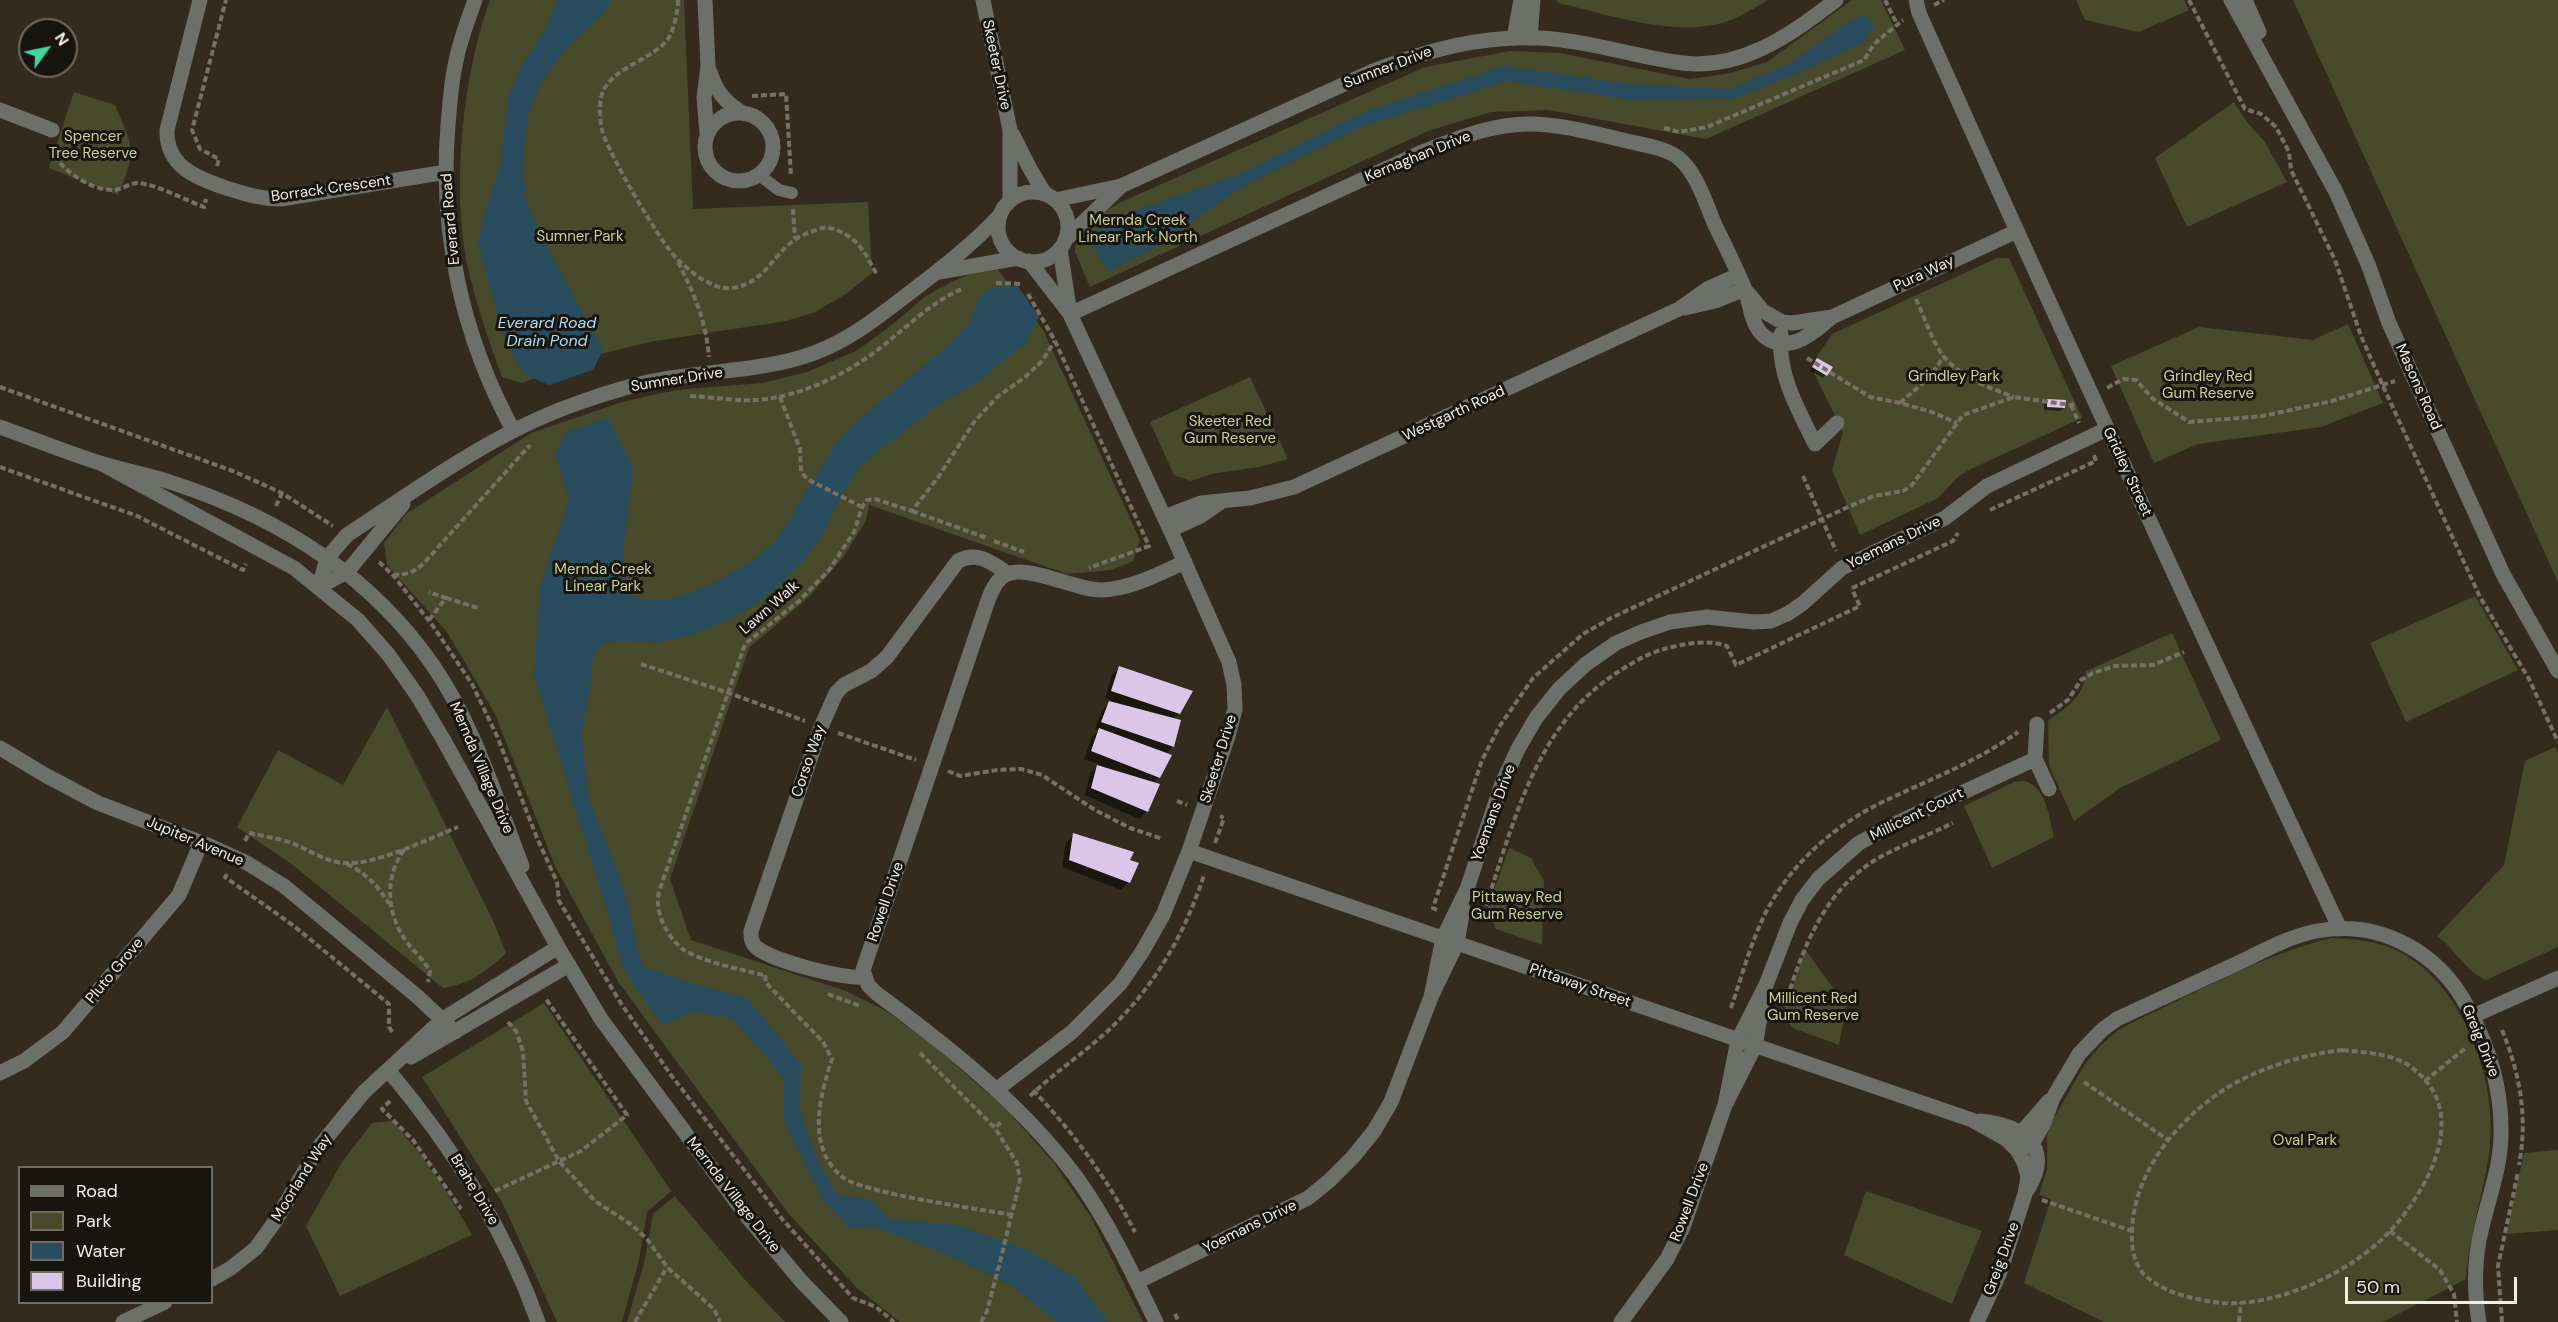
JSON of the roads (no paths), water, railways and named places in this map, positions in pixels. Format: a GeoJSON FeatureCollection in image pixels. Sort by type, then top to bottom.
{"type":"FeatureCollection","features":[{"type":"Feature","properties":{"kind":"street","name":"Borrack Crescent"},"geometry":{"type":"LineString","coordinates":[[200,0],[167,138],[176,160],[193,176],[259,199],[281,199],[446,172]]}},
{"type":"Feature","properties":{"kind":"street","name":"Everard Road"},"geometry":{"type":"LineString","coordinates":[[475,0],[456,62],[450,100],[446,172],[449,241],[458,286],[482,365],[513,430]]}},
{"type":"Feature","properties":{"kind":"street"},"geometry":{"type":"LineString","coordinates":[[705,0],[708,66],[705,98],[707,133],[705,155],[717,174],[738,182],[749,180],[759,175],[772,159],[772,137],[760,120],[751,114],[741,112],[726,102],[716,90],[708,66]]}},
{"type":"Feature","properties":{"kind":"street","name":"Skeeter Drive"},"geometry":{"type":"LineString","coordinates":[[983,0],[1010,130],[1011,200]]}},
{"type":"Feature","properties":{"kind":"street"},"geometry":{"type":"LineString","coordinates":[[1521,0],[1522,38]]}},
{"type":"Feature","properties":{"kind":"street"},"geometry":{"type":"LineString","coordinates":[[1522,38],[1533,0]]}},
{"type":"Feature","properties":{"kind":"street","name":"Sumner Drive"},"geometry":{"type":"LineString","coordinates":[[1050,197],[1121,186],[1373,71],[1414,55],[1453,45],[1522,38],[1599,46],[1678,63],[1720,62],[1754,52],[1780,40],[1836,0]]}},
{"type":"Feature","properties":{"kind":"street","name":"Gridley Street"},"geometry":{"type":"LineString","coordinates":[[1907,0],[1918,7],[2107,429],[2340,929]]}},
{"type":"Feature","properties":{"kind":"street","name":"Masons Road"},"geometry":{"type":"LineString","coordinates":[[2231,0],[2286,99],[2359,242],[2407,364],[2503,574],[2558,671]]}},
{"type":"Feature","properties":{"kind":"street","name":"Masons Road"},"geometry":{"type":"LineString","coordinates":[[2245,0],[2286,99]]}},
{"type":"Feature","properties":{"kind":"street"},"geometry":{"type":"LineString","coordinates":[[0,110],[52,130]]}},
{"type":"Feature","properties":{"kind":"street"},"geometry":{"type":"LineString","coordinates":[[707,133],[721,118],[741,112]]}},
{"type":"Feature","properties":{"kind":"street","name":"Kernaghan Drive"},"geometry":{"type":"LineString","coordinates":[[1070,314],[1430,149],[1462,136],[1500,127],[1532,124],[1564,128],[1651,146],[1680,158],[1695,179],[1741,282],[1758,328],[1768,338],[1788,342]]}},
{"type":"Feature","properties":{"kind":"street","name":"Skeeter Drive"},"geometry":{"type":"LineString","coordinates":[[1010,130],[1029,168],[1050,197]]}},
{"type":"Feature","properties":{"kind":"street","name":"Sumner Drive"},"geometry":{"type":"LineString","coordinates":[[1063,245],[1121,186]]}},
{"type":"Feature","properties":{"kind":"street"},"geometry":{"type":"LineString","coordinates":[[1027,192],[1050,197],[1067,219],[1068,230],[1063,245],[1041,261],[1024,260],[1003,245],[999,235],[1000,215],[1011,200],[1027,192]]}},
{"type":"Feature","properties":{"kind":"street","name":"Sumner Drive"},"geometry":{"type":"LineString","coordinates":[[327,558],[347,535],[513,430],[549,413],[612,391],[710,372],[745,370],[822,351],[847,340],[939,272],[976,240],[1000,215]]}},
{"type":"Feature","properties":{"kind":"street","name":"Pura Way"},"geometry":{"type":"LineString","coordinates":[[1782,322],[1792,323],[1832,316],[2017,231]]}},
{"type":"Feature","properties":{"kind":"street","name":"Skeeter Drive"},"geometry":{"type":"LineString","coordinates":[[1063,245],[1070,314]]}},
{"type":"Feature","properties":{"kind":"street","name":"Skeeter Drive"},"geometry":{"type":"LineString","coordinates":[[996,1089],[1072,1032],[1120,984],[1142,952],[1163,915],[1189,851],[1232,718],[1234,685],[1229,662],[1185,562],[1070,314],[1024,260]]}},
{"type":"Feature","properties":{"kind":"street","name":"Sumner Drive"},"geometry":{"type":"LineString","coordinates":[[939,272],[1024,260]]}},
{"type":"Feature","properties":{"kind":"street","name":"Kernaghan Drive"},"geometry":{"type":"LineString","coordinates":[[1741,282],[1763,311],[1782,322]]}},
{"type":"Feature","properties":{"kind":"street","name":"Westgarth Road"},"geometry":{"type":"LineString","coordinates":[[1167,524],[1199,517],[1224,500],[1250,498],[1294,487],[1679,309],[1715,301],[1741,282]]}},
{"type":"Feature","properties":{"kind":"street","name":"Pura Way"},"geometry":{"type":"LineString","coordinates":[[1788,342],[1815,332],[1832,316]]}},
{"type":"Feature","properties":{"kind":"street"},"geometry":{"type":"LineString","coordinates":[[1782,322],[1788,342],[1786,381],[1815,444],[1837,423]]}},
{"type":"Feature","properties":{"kind":"street","name":"Mernda Village Drive"},"geometry":{"type":"LineString","coordinates":[[0,427],[102,464],[170,482],[215,498],[268,521],[315,548],[347,572],[406,630],[433,664],[455,703],[478,752],[538,908]]}},
{"type":"Feature","properties":{"kind":"street","name":"Yoemans Drive"},"geometry":{"type":"LineString","coordinates":[[1137,1282],[1308,1198],[1353,1157],[1374,1131],[1391,1102],[1431,997],[1501,786],[1518,749],[1536,718],[1559,689],[1586,664],[1616,643],[1670,622],[1707,617],[1754,622],[1771,621],[1787,614],[1802,604],[1842,568],[1945,518],[1987,486],[2107,429]]}},
{"type":"Feature","properties":{"kind":"street","name":"Mernda Village Drive"},"geometry":{"type":"LineString","coordinates":[[102,464],[294,568],[366,628],[417,695],[558,947],[607,1027],[730,1194],[802,1282],[841,1322]]}},
{"type":"Feature","properties":{"kind":"street","name":"Sumner Drive"},"geometry":{"type":"LineString","coordinates":[[347,572],[413,492]]}},
{"type":"Feature","properties":{"kind":"street","name":"Corso Way"},"geometry":{"type":"LineString","coordinates":[[864,977],[852,978],[826,973],[774,956],[756,947],[752,941],[751,931],[821,727],[836,693],[844,685],[871,670],[887,657],[958,561],[965,557],[982,557],[1007,573]]}},
{"type":"Feature","properties":{"kind":"street"},"geometry":{"type":"LineString","coordinates":[[319,587],[327,558]]}},
{"type":"Feature","properties":{"kind":"street"},"geometry":{"type":"LineString","coordinates":[[1007,573],[1024,571],[1075,587],[1098,590],[1117,589],[1145,580],[1185,562]]}},
{"type":"Feature","properties":{"kind":"street"},"geometry":{"type":"LineString","coordinates":[[319,587],[347,572]]}},
{"type":"Feature","properties":{"kind":"street","name":"Rowell Drive"},"geometry":{"type":"LineString","coordinates":[[864,977],[863,970],[984,612],[993,588],[1007,573]]}},
{"type":"Feature","properties":{"kind":"street"},"geometry":{"type":"LineString","coordinates":[[2037,723],[2035,759],[2049,789]]}},
{"type":"Feature","properties":{"kind":"street","name":"Jupiter Avenue"},"geometry":{"type":"LineString","coordinates":[[0,748],[45,776],[98,803],[237,857],[284,886],[418,997],[455,1032]]}},
{"type":"Feature","properties":{"kind":"street","name":"Millicent Court"},"geometry":{"type":"LineString","coordinates":[[1738,1040],[1766,985],[1790,923],[1802,900],[1818,879],[1839,859],[1859,843],[1888,826],[2035,759]]}},
{"type":"Feature","properties":{"kind":"street","name":"Pluto Grove"},"geometry":{"type":"LineString","coordinates":[[0,1073],[44,1048],[63,1032],[179,895],[201,843]]}},
{"type":"Feature","properties":{"kind":"street","name":"Pittaway Street"},"geometry":{"type":"LineString","coordinates":[[1189,851],[1972,1120],[2010,1126],[2021,1133]]}},
{"type":"Feature","properties":{"kind":"street","name":"Greig Drive"},"geometry":{"type":"LineString","coordinates":[[2025,1194],[2036,1177],[2038,1167],[2032,1144],[2043,1125],[2053,1098],[2088,1042],[2118,1019],[2296,937],[2340,929],[2364,930],[2388,936],[2411,946],[2431,959],[2449,977],[2473,1016],[2499,1089],[2501,1136],[2498,1163],[2481,1229],[2477,1255],[2476,1282],[2479,1322]]}},
{"type":"Feature","properties":{"kind":"street","name":"Moorland Way"},"geometry":{"type":"LineString","coordinates":[[213,1279],[256,1248],[276,1220],[318,1148],[343,1115],[388,1070],[443,1019],[558,947]]}},
{"type":"Feature","properties":{"kind":"street","name":"Moorland Way"},"geometry":{"type":"LineString","coordinates":[[388,1070],[569,965]]}},
{"type":"Feature","properties":{"kind":"street"},"geometry":{"type":"LineString","coordinates":[[864,977],[876,993],[945,1044],[1017,1108],[1075,1176],[1103,1219],[1156,1322]]}},
{"type":"Feature","properties":{"kind":"street"},"geometry":{"type":"LineString","coordinates":[[2473,1016],[2558,978]]}},
{"type":"Feature","properties":{"kind":"street","name":"Millicent Court"},"geometry":{"type":"LineString","coordinates":[[1755,1046],[1766,985]]}},
{"type":"Feature","properties":{"kind":"street","name":"Rowell Drive"},"geometry":{"type":"LineString","coordinates":[[1622,1322],[1667,1259],[1683,1227],[1725,1105],[1738,1040]]}},
{"type":"Feature","properties":{"kind":"street","name":"Rowell Drive"},"geometry":{"type":"LineString","coordinates":[[1725,1105],[1755,1046]]}},
{"type":"Feature","properties":{"kind":"street","name":"Brahe Drive"},"geometry":{"type":"LineString","coordinates":[[388,1070],[422,1111],[482,1198],[514,1260],[538,1322]]}},
{"type":"Feature","properties":{"kind":"street","name":"Greig Drive"},"geometry":{"type":"LineString","coordinates":[[1977,1322],[2000,1272],[2025,1194],[2028,1177],[2024,1162],[2017,1150],[2021,1133],[2053,1098]]}},
{"type":"Feature","properties":{"kind":"street","name":"Pittaway Street"},"geometry":{"type":"LineString","coordinates":[[1972,1120],[2006,1139],[2017,1150]]}},
{"type":"Feature","properties":{"kind":"street"},"geometry":{"type":"LineString","coordinates":[[2017,1150],[2032,1144],[2021,1133]]}},
{"type":"Feature","properties":{"kind":"street"},"geometry":{"type":"LineString","coordinates":[[123,1322],[161,1304]]}},
{"type":"Feature","properties":{"kind":"lane"},"geometry":{"type":"LineString","coordinates":[[759,175],[779,189],[792,193]]}},
{"type":"Feature","properties":{"kind":"water","name":"Everard Road Drain Pond"},"geometry":{"type":"Polygon","coordinates":[[[557,0],[612,0],[603,13],[564,50],[541,83],[528,115],[522,167],[527,203],[542,238],[603,350],[593,370],[549,386],[523,373],[511,352],[501,329],[478,242],[486,208],[500,168],[508,98],[521,66],[547,26],[557,0]]]}},
{"type":"Feature","properties":{"kind":"water"},"geometry":{"type":"Polygon","coordinates":[[[1865,14],[1875,26],[1862,43],[1736,98],[1633,100],[1508,81],[1361,127],[1240,188],[1155,247],[1109,271],[1088,240],[1097,231],[1128,213],[1237,175],[1358,114],[1504,66],[1630,84],[1729,89],[1791,63],[1848,22],[1865,14]]]}},
{"type":"Feature","properties":{"kind":"water"},"geometry":{"type":"Polygon","coordinates":[[[1018,286],[1039,317],[1026,342],[978,382],[937,405],[861,465],[844,490],[821,537],[802,562],[775,589],[753,606],[724,622],[690,635],[658,642],[615,641],[600,646],[593,656],[590,689],[581,734],[589,800],[623,886],[642,966],[683,981],[747,998],[801,1065],[800,1110],[816,1158],[838,1196],[869,1199],[889,1219],[958,1225],[1030,1251],[1075,1278],[1108,1322],[1057,1322],[1011,1285],[950,1256],[874,1226],[850,1228],[822,1199],[783,1119],[784,1078],[732,1018],[694,1012],[662,1025],[624,971],[534,676],[540,587],[569,501],[555,454],[566,432],[608,418],[633,467],[624,543],[624,575],[632,595],[642,599],[669,600],[709,586],[753,560],[777,539],[838,440],[856,422],[947,346],[970,322],[978,300],[985,291],[995,287],[1018,286]]]}},
{"type":"Feature","properties":{"kind":"park label","name":"Spencer Tree Reserve"},"geometry":{"type":"Point","coordinates":[93,146]}},
{"type":"Feature","properties":{"kind":"park label","name":"Mernda Creek Linear Park North"},"geometry":{"type":"Point","coordinates":[1138,230]}},
{"type":"Feature","properties":{"kind":"park label","name":"Sumner Park"},"geometry":{"type":"Point","coordinates":[580,237]}},
{"type":"Feature","properties":{"kind":"park label","name":"Grindley Park"},"geometry":{"type":"Point","coordinates":[1954,377]}},
{"type":"Feature","properties":{"kind":"park label","name":"Grindley Red Gum Reserve"},"geometry":{"type":"Point","coordinates":[2208,386]}},
{"type":"Feature","properties":{"kind":"park label","name":"Skeeter Red Gum Reserve"},"geometry":{"type":"Point","coordinates":[1230,430]}},
{"type":"Feature","properties":{"kind":"park label","name":"Mernda Creek Linear Park"},"geometry":{"type":"Point","coordinates":[603,578]}},
{"type":"Feature","properties":{"kind":"park label","name":"Pittaway Red Gum Reserve"},"geometry":{"type":"Point","coordinates":[1517,906]}},
{"type":"Feature","properties":{"kind":"park label","name":"Millicent Red Gum Reserve"},"geometry":{"type":"Point","coordinates":[1813,1008]}},
{"type":"Feature","properties":{"kind":"park label","name":"Oval Park"},"geometry":{"type":"Point","coordinates":[2305,1141]}}]}
